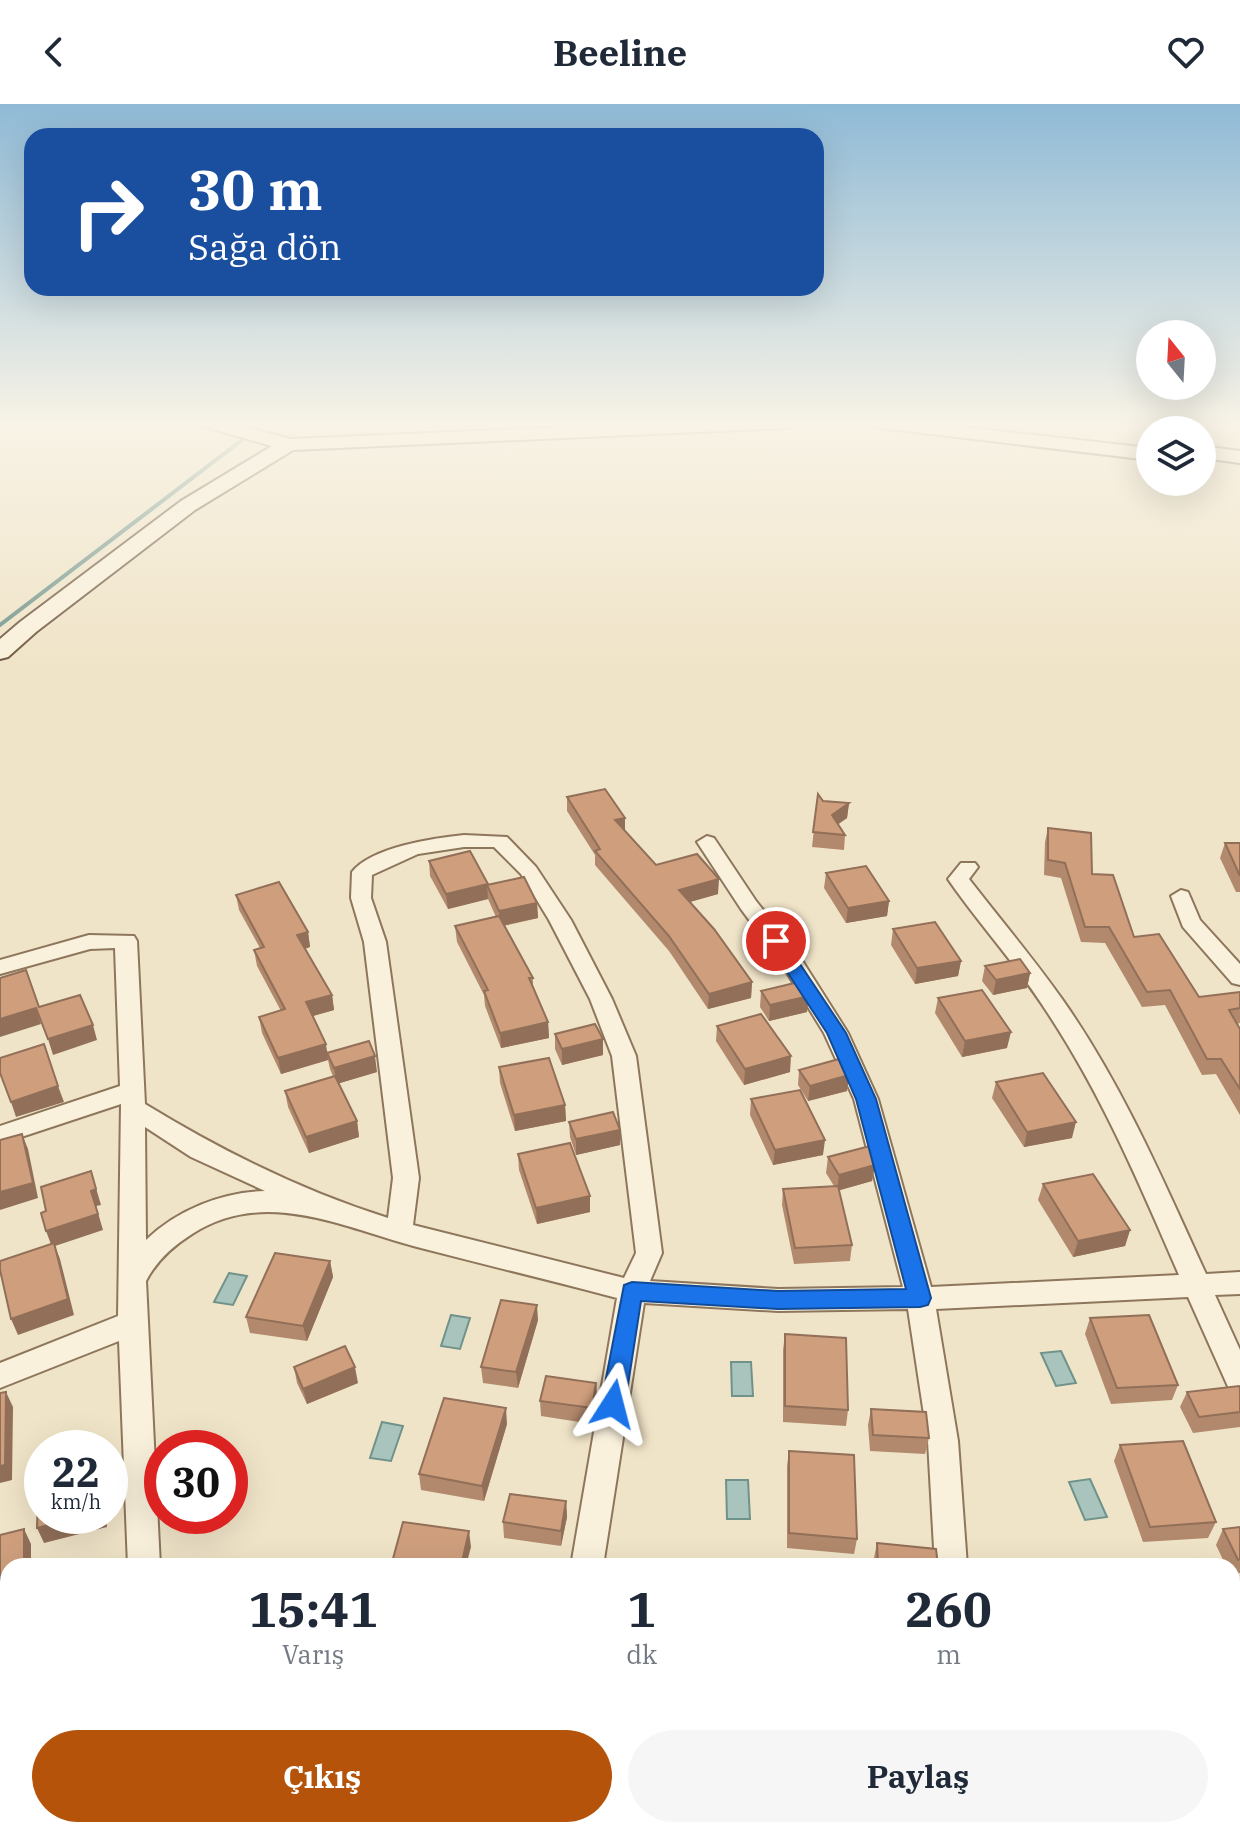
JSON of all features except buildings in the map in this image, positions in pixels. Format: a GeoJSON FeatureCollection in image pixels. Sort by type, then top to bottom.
{"type":"FeatureCollection","features":[{"type":"Feature","properties":{"kind":"main road"},"geometry":{"type":"LineString","coordinates":[[0,652],[28,627],[194,504]]}},
{"type":"Feature","properties":{"kind":"street"},"geometry":{"type":"LineString","coordinates":[[399,1232],[406,1178],[375,942],[361,898],[362,872],[384,858],[434,845],[470,839],[500,841],[529,871],[560,920],[601,999],[624,1056],[649,1253],[632,1291],[588,1558]]}},
{"type":"Feature","properties":{"kind":"street"},"geometry":{"type":"LineString","coordinates":[[707,842],[748,905],[790,959],[836,1033],[866,1099],[920,1298],[943,1441],[950,1558]]}},
{"type":"Feature","properties":{"kind":"street"},"geometry":{"type":"LineString","coordinates":[[968,867],[958,879],[1054,1004],[1132,1138],[1240,1382]]}},
{"type":"Feature","properties":{"kind":"street"},"geometry":{"type":"LineString","coordinates":[[1181,896],[1190,922],[1240,978]]}},
{"type":"Feature","properties":{"kind":"street"},"geometry":{"type":"LineString","coordinates":[[0,967],[89,942],[126,941],[133,1100],[132,1323],[144,1558]]}},
{"type":"Feature","properties":{"kind":"street"},"geometry":{"type":"LineString","coordinates":[[133,1100],[200,1150],[325,1208],[399,1232],[632,1291],[778,1300],[920,1298],[1240,1283]]}},
{"type":"Feature","properties":{"kind":"street"},"geometry":{"type":"LineString","coordinates":[[0,1135],[133,1100]]}},
{"type":"Feature","properties":{"kind":"street"},"geometry":{"type":"LineString","coordinates":[[131,1281],[149,1254],[178,1230],[204,1216],[229,1207],[267,1201],[325,1208]]}},
{"type":"Feature","properties":{"kind":"street"},"geometry":{"type":"LineString","coordinates":[[0,1376],[132,1323]]}},
{"type":"Feature","properties":{"kind":"water"},"geometry":{"type":"Polygon","coordinates":[[[229,1273],[247,1276],[233,1305],[214,1302],[229,1273]]]}},
{"type":"Feature","properties":{"kind":"water"},"geometry":{"type":"Polygon","coordinates":[[[451,1315],[470,1318],[460,1349],[441,1346],[451,1315]]]}},
{"type":"Feature","properties":{"kind":"water"},"geometry":{"type":"Polygon","coordinates":[[[1061,1351],[1076,1383],[1056,1386],[1041,1353],[1061,1351]]]}},
{"type":"Feature","properties":{"kind":"water"},"geometry":{"type":"Polygon","coordinates":[[[731,1362],[751,1362],[753,1396],[732,1396],[731,1362]]]}},
{"type":"Feature","properties":{"kind":"water"},"geometry":{"type":"Polygon","coordinates":[[[382,1422],[403,1426],[391,1461],[370,1458],[382,1422]]]}},
{"type":"Feature","properties":{"kind":"water"},"geometry":{"type":"Polygon","coordinates":[[[1090,1479],[1107,1517],[1085,1520],[1069,1482],[1090,1479]]]}},
{"type":"Feature","properties":{"kind":"water"},"geometry":{"type":"Polygon","coordinates":[[[726,1480],[748,1480],[750,1519],[727,1519],[726,1480]]]}},
{"type":"Feature","properties":{"kind":"waterway"},"geometry":{"type":"LineString","coordinates":[[0,625],[158,504]]}},
{"type":"Feature","properties":{"kind":"route"},"geometry":{"type":"LineString","coordinates":[[613,1404],[632,1291],[778,1300],[920,1298],[866,1099],[836,1033],[776,941]]}}]}
